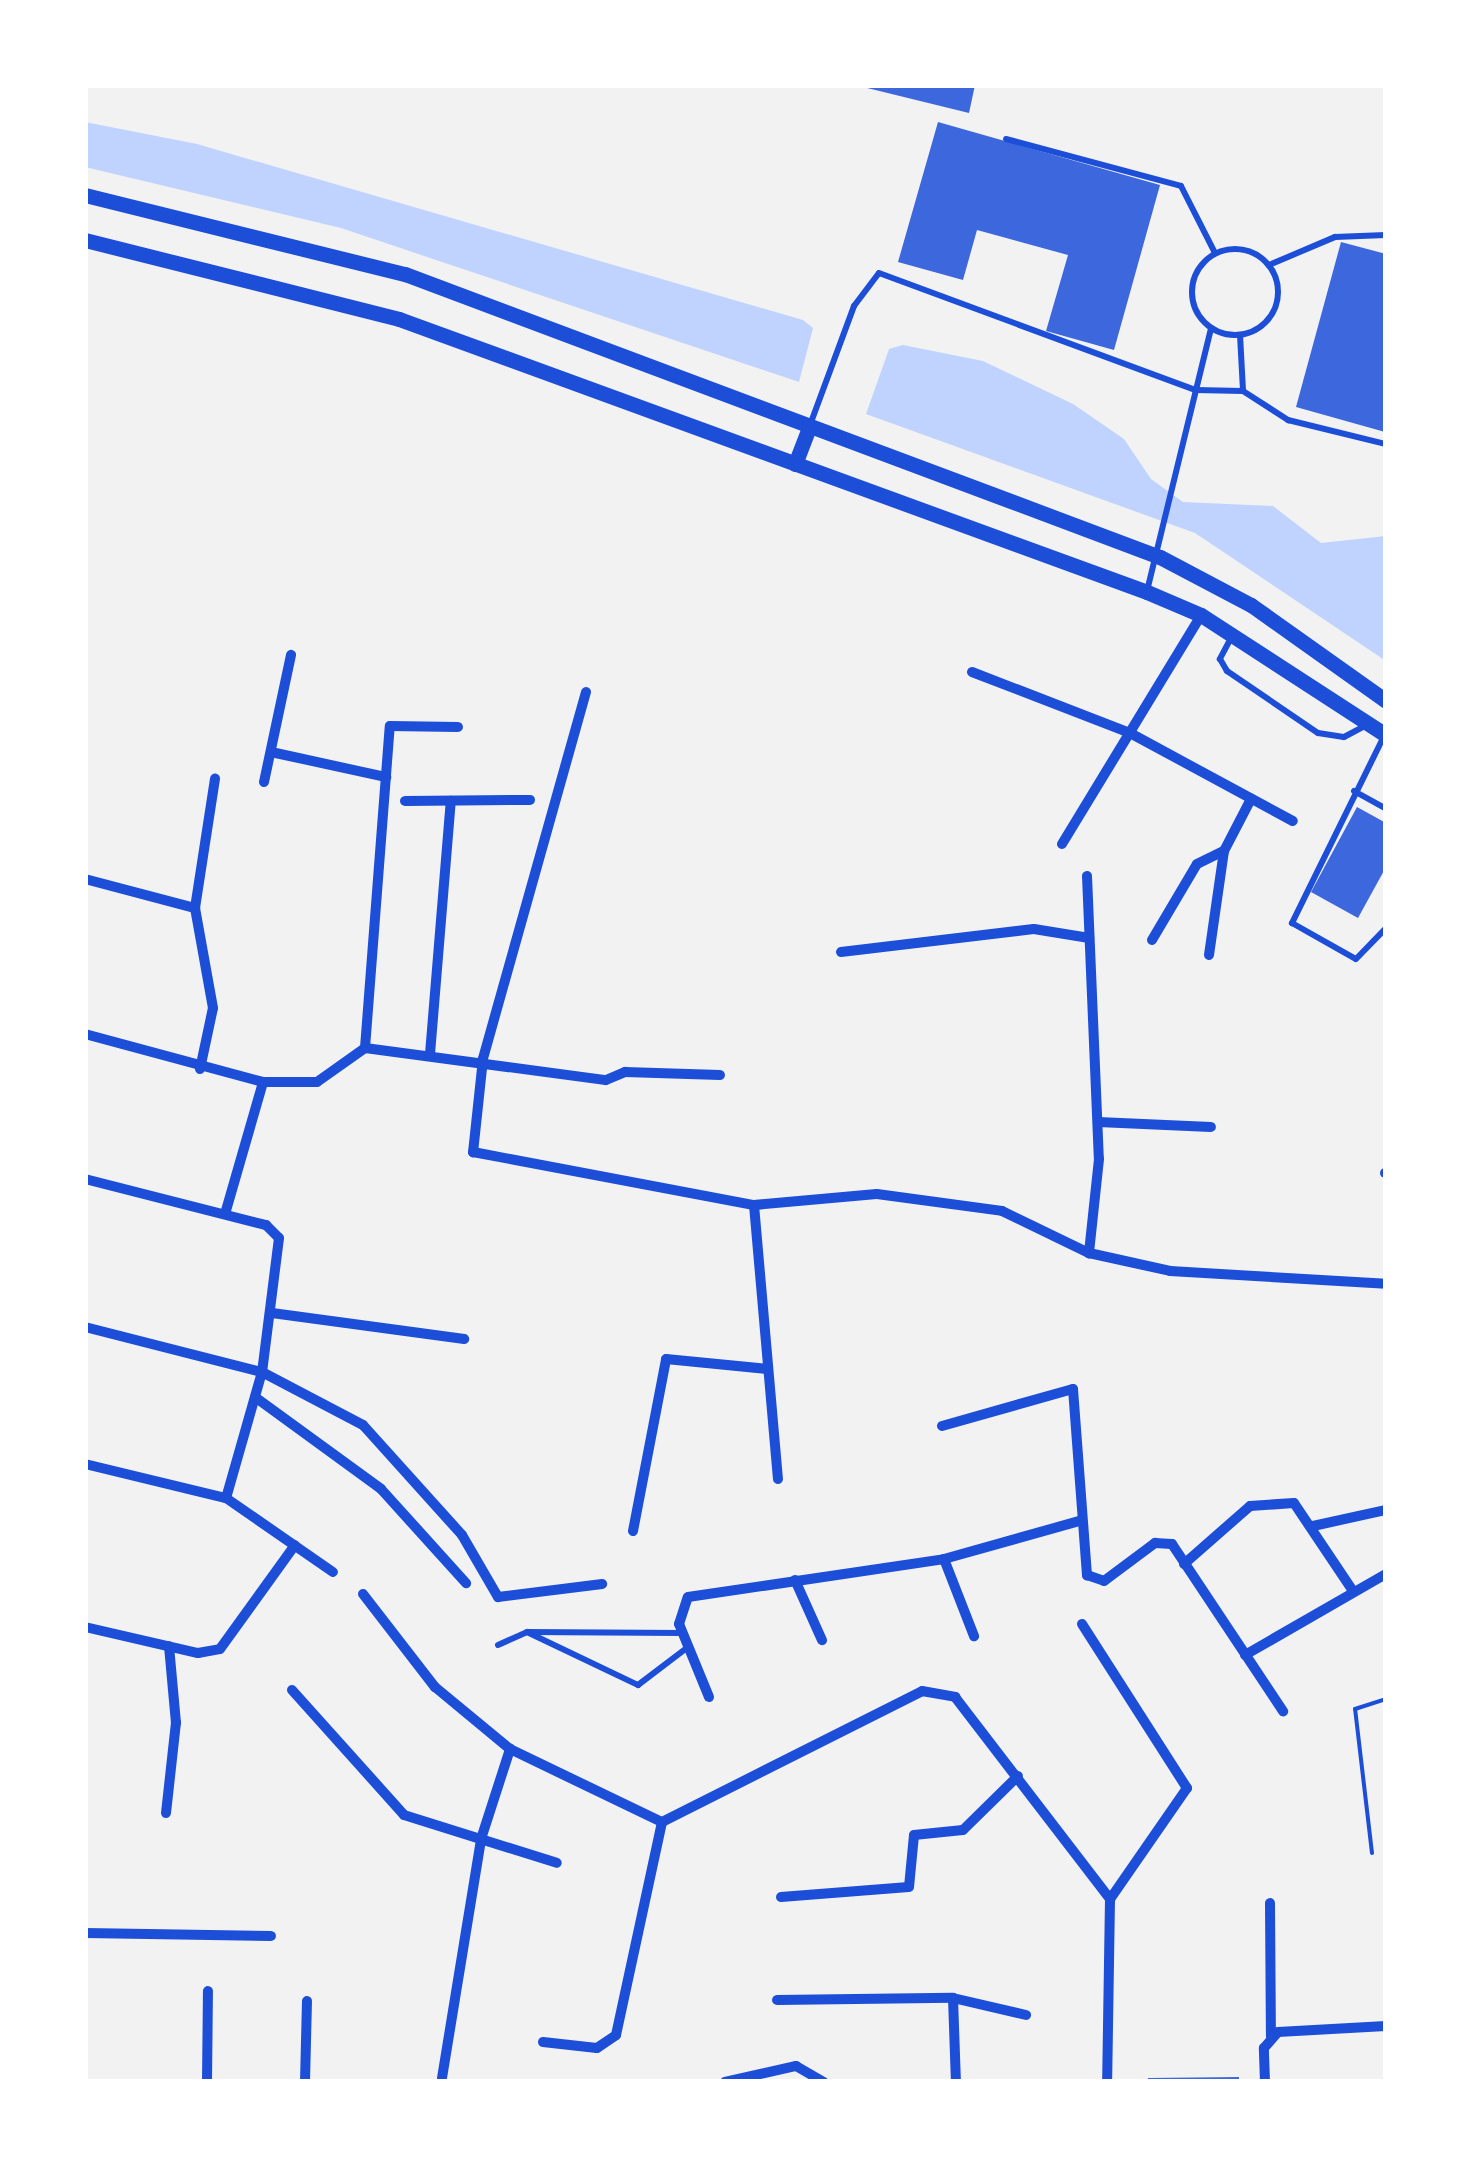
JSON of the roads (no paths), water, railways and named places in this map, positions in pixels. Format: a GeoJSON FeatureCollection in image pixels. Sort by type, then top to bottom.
{"type":"FeatureCollection","features":[{"type":"Feature","properties":{"kind":"street"},"geometry":{"type":"LineString","coordinates":[[85,195],[404,274],[1160,556],[1251,606],[1386,700]]}},
{"type":"Feature","properties":{"kind":"street"},"geometry":{"type":"LineString","coordinates":[[85,240],[399,319],[1146,592],[1201,615],[1385,734]]}},
{"type":"Feature","properties":{"kind":"street"},"geometry":{"type":"LineString","coordinates":[[795,464],[809,428]]}},
{"type":"Feature","properties":{"kind":"street"},"geometry":{"type":"LineString","coordinates":[[1062,844],[1201,615]]}},
{"type":"Feature","properties":{"kind":"street"},"geometry":{"type":"LineString","coordinates":[[264,782],[292,655]]}},
{"type":"Feature","properties":{"kind":"street"},"geometry":{"type":"LineString","coordinates":[[972,672],[1130,733],[1293,821]]}},
{"type":"Feature","properties":{"kind":"street"},"geometry":{"type":"LineString","coordinates":[[586,692],[483,1059],[472,1152],[754,1204],[877,1194],[1002,1211],[1090,1252],[1170,1271],[1386,1284]]}},
{"type":"Feature","properties":{"kind":"street"},"geometry":{"type":"LineString","coordinates":[[365,1048],[390,726],[458,728]]}},
{"type":"Feature","properties":{"kind":"street"},"geometry":{"type":"LineString","coordinates":[[271,752],[386,778]]}},
{"type":"Feature","properties":{"kind":"street"},"geometry":{"type":"LineString","coordinates":[[200,1069],[214,1008],[195,908],[215,779]]}},
{"type":"Feature","properties":{"kind":"street"},"geometry":{"type":"LineString","coordinates":[[1208,955],[1224,851],[1250,798]]}},
{"type":"Feature","properties":{"kind":"street"},"geometry":{"type":"LineString","coordinates":[[405,801],[530,800]]}},
{"type":"Feature","properties":{"kind":"street"},"geometry":{"type":"LineString","coordinates":[[430,1054],[451,801]]}},
{"type":"Feature","properties":{"kind":"street"},"geometry":{"type":"LineString","coordinates":[[1152,940],[1197,864],[1224,851]]}},
{"type":"Feature","properties":{"kind":"street"},"geometry":{"type":"LineString","coordinates":[[1087,876],[1098,1122],[1090,1252]]}},
{"type":"Feature","properties":{"kind":"street"},"geometry":{"type":"LineString","coordinates":[[85,879],[195,908]]}},
{"type":"Feature","properties":{"kind":"street"},"geometry":{"type":"LineString","coordinates":[[841,952],[1034,929],[1089,938]]}},
{"type":"Feature","properties":{"kind":"street"},"geometry":{"type":"LineString","coordinates":[[85,1034],[200,1069],[262,1082],[317,1082],[365,1048],[483,1059],[606,1080],[625,1072],[720,1075]]}},
{"type":"Feature","properties":{"kind":"street"},"geometry":{"type":"LineString","coordinates":[[224,1214],[262,1082]]}},
{"type":"Feature","properties":{"kind":"street"},"geometry":{"type":"LineString","coordinates":[[1098,1122],[1211,1127]]}},
{"type":"Feature","properties":{"kind":"street"},"geometry":{"type":"LineString","coordinates":[[85,1179],[266,1225],[282,1255],[262,1372],[226,1498]]}},
{"type":"Feature","properties":{"kind":"street"},"geometry":{"type":"LineString","coordinates":[[754,1204],[778,1479]]}},
{"type":"Feature","properties":{"kind":"street"},"geometry":{"type":"LineString","coordinates":[[272,1313],[464,1339]]}},
{"type":"Feature","properties":{"kind":"street"},"geometry":{"type":"LineString","coordinates":[[85,1327],[262,1372],[376,1437],[462,1535],[498,1598],[602,1584]]}},
{"type":"Feature","properties":{"kind":"street"},"geometry":{"type":"LineString","coordinates":[[633,1532],[666,1359],[768,1368]]}},
{"type":"Feature","properties":{"kind":"street"},"geometry":{"type":"LineString","coordinates":[[942,1426],[1069,1386],[1083,1444],[1079,1521],[1095,1580],[1156,1543],[1172,1544],[1283,1711]]}},
{"type":"Feature","properties":{"kind":"street"},"geometry":{"type":"LineString","coordinates":[[255,1397],[381,1489],[466,1583]]}},
{"type":"Feature","properties":{"kind":"street"},"geometry":{"type":"LineString","coordinates":[[85,1464],[226,1498],[333,1572]]}},
{"type":"Feature","properties":{"kind":"street"},"geometry":{"type":"LineString","coordinates":[[1184,1564],[1250,1506],[1270,1500],[1294,1503],[1353,1591]]}},
{"type":"Feature","properties":{"kind":"street"},"geometry":{"type":"LineString","coordinates":[[1313,1526],[1386,1510]]}},
{"type":"Feature","properties":{"kind":"street"},"geometry":{"type":"LineString","coordinates":[[709,1697],[682,1633],[678,1610],[688,1597],[944,1559],[1079,1521]]}},
{"type":"Feature","properties":{"kind":"street"},"geometry":{"type":"LineString","coordinates":[[85,1627],[168,1646],[220,1650],[294,1546]]}},
{"type":"Feature","properties":{"kind":"street"},"geometry":{"type":"LineString","coordinates":[[944,1559],[974,1636]]}},
{"type":"Feature","properties":{"kind":"street"},"geometry":{"type":"LineString","coordinates":[[1245,1654],[1386,1574]]}},
{"type":"Feature","properties":{"kind":"street"},"geometry":{"type":"LineString","coordinates":[[796,1580],[822,1640]]}},
{"type":"Feature","properties":{"kind":"street"},"geometry":{"type":"LineString","coordinates":[[363,1594],[436,1687],[510,1748],[662,1822]]}},
{"type":"Feature","properties":{"kind":"street"},"geometry":{"type":"LineString","coordinates":[[1082,1624],[1187,1788],[1110,1899],[1107,2082]]}},
{"type":"Feature","properties":{"kind":"street"},"geometry":{"type":"LineString","coordinates":[[166,1812],[176,1723],[168,1646]]}},
{"type":"Feature","properties":{"kind":"street"},"geometry":{"type":"LineString","coordinates":[[292,1690],[336,1750],[404,1815],[557,1863]]}},
{"type":"Feature","properties":{"kind":"street"},"geometry":{"type":"LineString","coordinates":[[662,1822],[922,1691],[956,1697],[1110,1899]]}},
{"type":"Feature","properties":{"kind":"street"},"geometry":{"type":"LineString","coordinates":[[442,2078],[481,1839],[510,1748]]}},
{"type":"Feature","properties":{"kind":"street"},"geometry":{"type":"LineString","coordinates":[[781,1897],[909,1888],[914,1835],[962,1830],[1018,1776]]}},
{"type":"Feature","properties":{"kind":"street"},"geometry":{"type":"LineString","coordinates":[[543,2042],[597,2048],[622,2024],[662,1822]]}},
{"type":"Feature","properties":{"kind":"street"},"geometry":{"type":"LineString","coordinates":[[1265,2082],[1271,2036],[1270,1903]]}},
{"type":"Feature","properties":{"kind":"street"},"geometry":{"type":"LineString","coordinates":[[85,1933],[272,1936]]}},
{"type":"Feature","properties":{"kind":"street"},"geometry":{"type":"LineString","coordinates":[[207,2082],[208,1991]]}},
{"type":"Feature","properties":{"kind":"street"},"geometry":{"type":"LineString","coordinates":[[952,1998],[956,2082]]}},
{"type":"Feature","properties":{"kind":"street"},"geometry":{"type":"LineString","coordinates":[[777,2000],[952,1998],[1026,2015]]}},
{"type":"Feature","properties":{"kind":"street"},"geometry":{"type":"LineString","coordinates":[[305,2082],[307,2000]]}},
{"type":"Feature","properties":{"kind":"street"},"geometry":{"type":"LineString","coordinates":[[1271,2036],[1386,2026]]}},
{"type":"Feature","properties":{"kind":"street"},"geometry":{"type":"LineString","coordinates":[[725,2082],[796,2066],[824,2082]]}},
{"type":"Feature","properties":{"kind":"lane"},"geometry":{"type":"LineString","coordinates":[[1006,139],[1181,186],[1215,253]]}},
{"type":"Feature","properties":{"kind":"lane"},"geometry":{"type":"LineString","coordinates":[[1269,265],[1335,237],[1386,235]]}},
{"type":"Feature","properties":{"kind":"lane"},"geometry":{"type":"LineString","coordinates":[[1215,253],[1244,250],[1269,265]]}},
{"type":"Feature","properties":{"kind":"lane"},"geometry":{"type":"LineString","coordinates":[[1146,592],[1160,556],[1182,467],[1194,390],[1211,328],[1192,289],[1215,253]]}},
{"type":"Feature","properties":{"kind":"lane"},"geometry":{"type":"LineString","coordinates":[[1240,335],[1274,309],[1269,265]]}},
{"type":"Feature","properties":{"kind":"lane"},"geometry":{"type":"LineString","coordinates":[[809,428],[854,306],[879,273],[1194,390],[1243,391],[1288,420],[1386,444]]}},
{"type":"Feature","properties":{"kind":"lane"},"geometry":{"type":"LineString","coordinates":[[1211,328],[1240,335]]}},
{"type":"Feature","properties":{"kind":"lane"},"geometry":{"type":"LineString","coordinates":[[1240,335],[1243,391]]}},
{"type":"Feature","properties":{"kind":"lane"},"geometry":{"type":"LineString","coordinates":[[1232,636],[1220,658],[1227,670],[1318,732],[1344,736],[1369,724]]}},
{"type":"Feature","properties":{"kind":"lane"},"geometry":{"type":"LineString","coordinates":[[1385,734],[1292,923],[1356,959],[1386,928]]}},
{"type":"Feature","properties":{"kind":"lane"},"geometry":{"type":"LineString","coordinates":[[1354,791],[1386,809]]}},
{"type":"Feature","properties":{"kind":"lane"},"geometry":{"type":"LineString","coordinates":[[498,1645],[527,1632],[682,1633]]}},
{"type":"Feature","properties":{"kind":"lane"},"geometry":{"type":"LineString","coordinates":[[527,1632],[638,1685],[688,1647]]}},
{"type":"Feature","properties":{"kind":"water"},"geometry":{"type":"Polygon","coordinates":[[[85,122],[197,144],[803,320],[813,328],[799,382],[341,228],[85,167],[85,122]]]}},
{"type":"Feature","properties":{"kind":"water"},"geometry":{"type":"Polygon","coordinates":[[[903,345],[983,361],[1073,404],[1124,439],[1151,479],[1183,502],[1273,506],[1321,543],[1386,536],[1386,661],[1195,533],[866,414],[889,349],[903,345]]]}}]}
